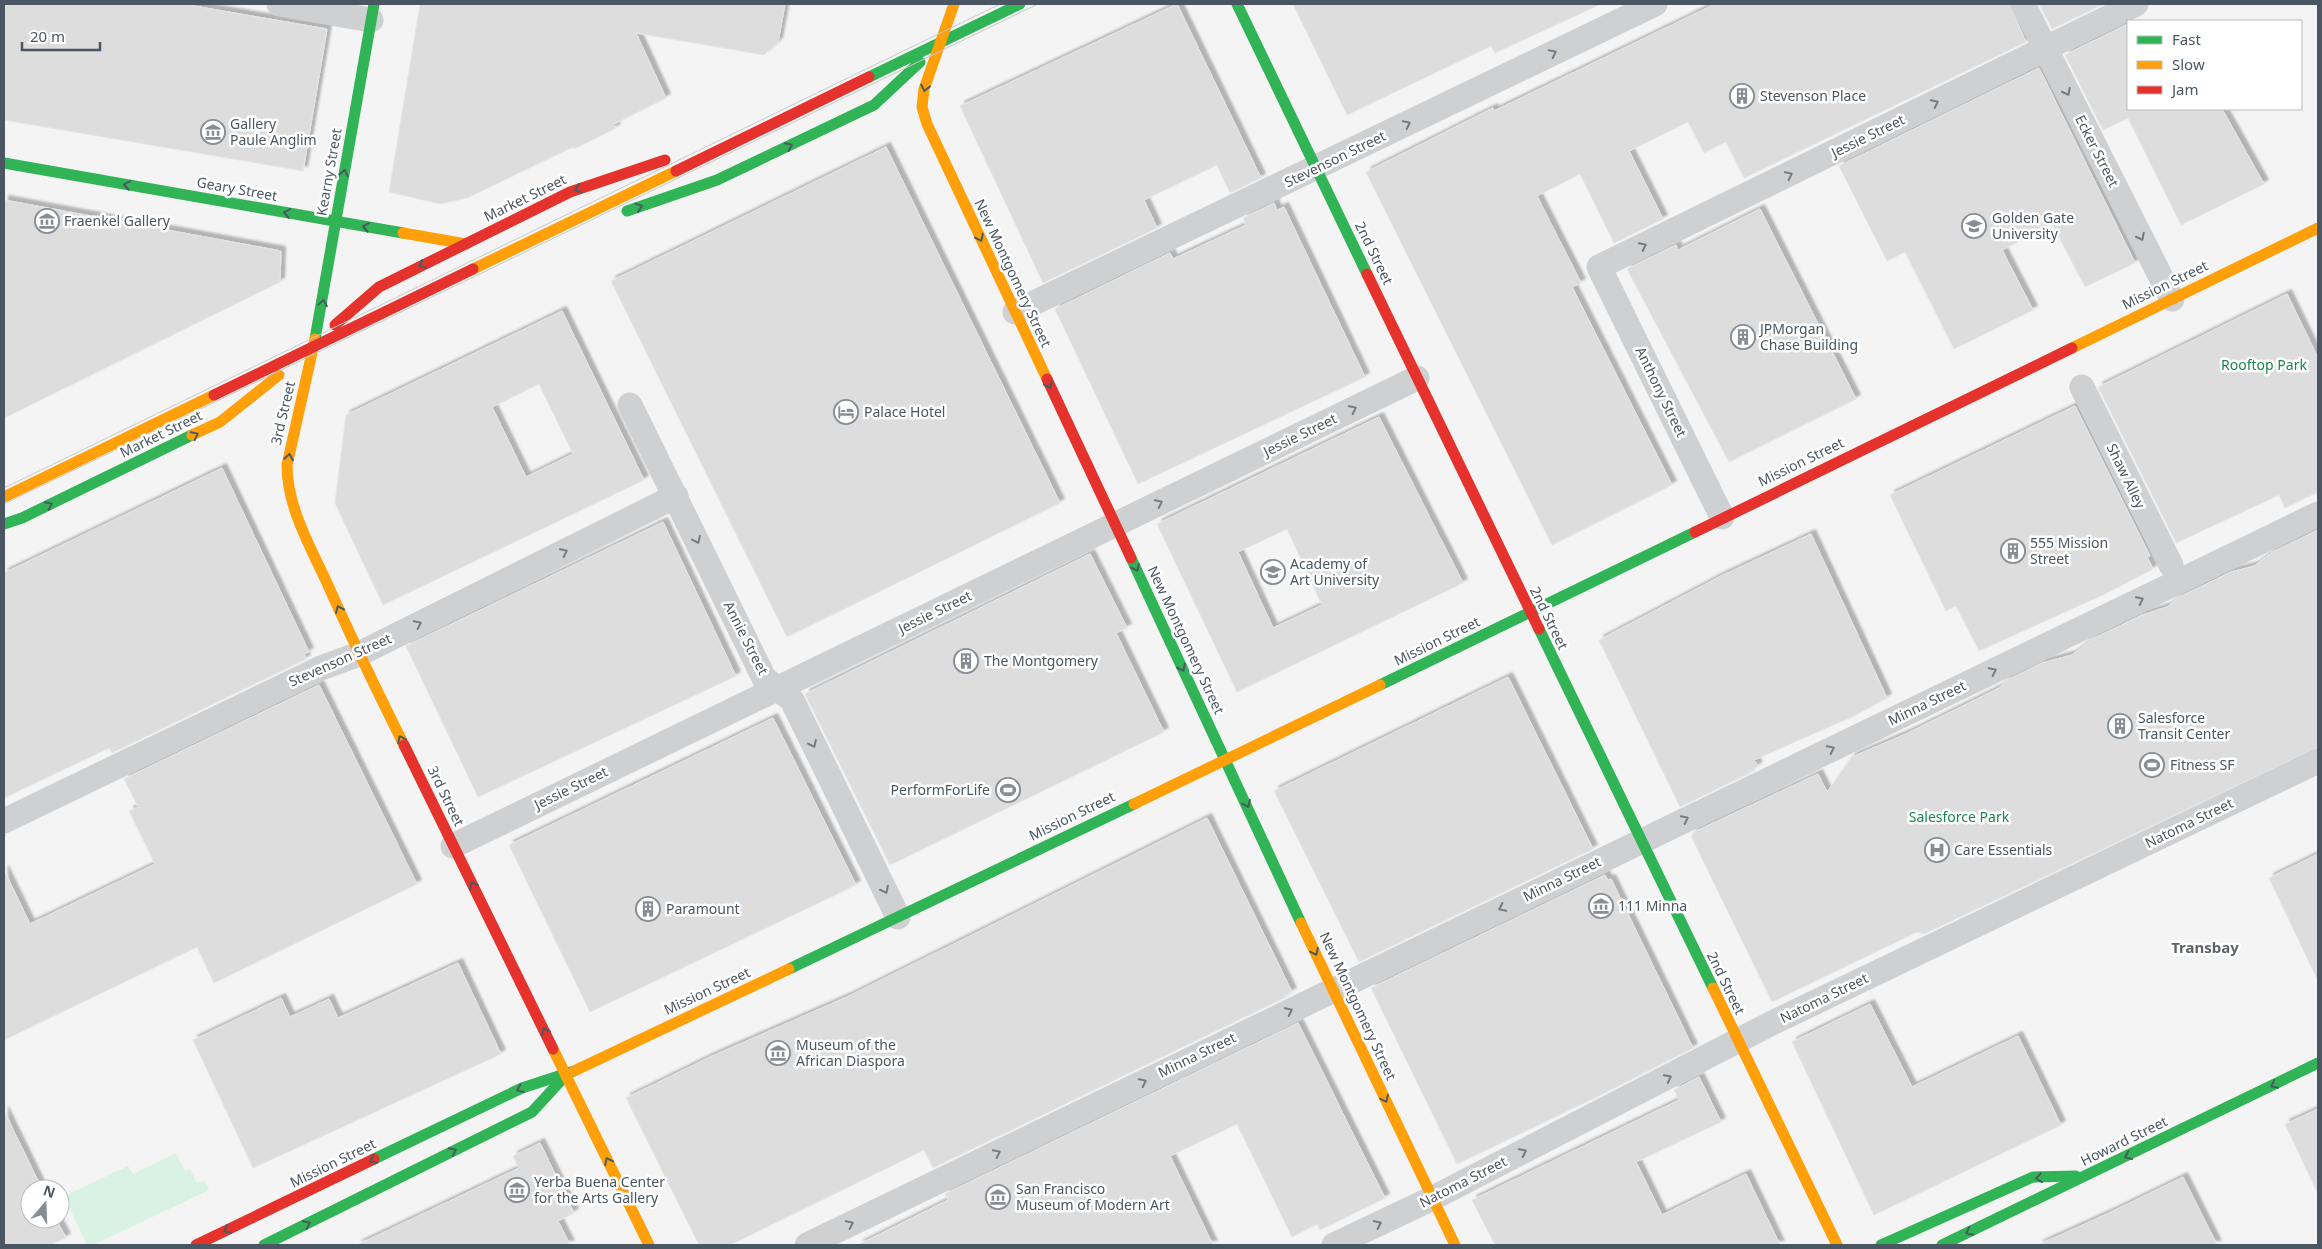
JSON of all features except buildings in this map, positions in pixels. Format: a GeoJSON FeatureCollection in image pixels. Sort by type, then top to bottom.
{"type":"FeatureCollection","features":[{"type":"Feature","properties":{"kind":"street"},"geometry":{"type":"LineString","coordinates":[[279,4],[372,12]]}},
{"type":"Feature","properties":{"kind":"street","name":"New Montgomery Street"},"geometry":{"type":"LineString","coordinates":[[954,4],[928,75],[922,107],[927,124],[1227,760],[1332,990],[1455,1245]]}},
{"type":"Feature","properties":{"kind":"street","name":"Market Street"},"geometry":{"type":"LineString","coordinates":[[4,497],[1020,4]]}},
{"type":"Feature","properties":{"kind":"street","name":"2nd Street"},"geometry":{"type":"LineString","coordinates":[[1237,4],[1837,1245]]}},
{"type":"Feature","properties":{"kind":"street","name":"Stevenson Street"},"geometry":{"type":"LineString","coordinates":[[1015,312],[1655,4]]}},
{"type":"Feature","properties":{"kind":"street","name":"Ecker Street"},"geometry":{"type":"LineString","coordinates":[[2023,4],[2172,299]]}},
{"type":"Feature","properties":{"kind":"street","name":"Jessie Street"},"geometry":{"type":"LineString","coordinates":[[1599,267],[2136,4]]}},
{"type":"Feature","properties":{"kind":"street","name":"Kearny Street"},"geometry":{"type":"LineString","coordinates":[[315,346],[372,12]]}},
{"type":"Feature","properties":{"kind":"street","name":"Market Street"},"geometry":{"type":"LineString","coordinates":[[510,252],[717,180],[874,105],[941,42]]}},
{"type":"Feature","properties":{"kind":"street","name":"Market Street"},"geometry":{"type":"LineString","coordinates":[[4,524],[22,518],[220,422],[315,346],[379,287],[570,192],[773,124]]}},
{"type":"Feature","properties":{"kind":"street","name":"Geary Street"},"geometry":{"type":"LineString","coordinates":[[4,163],[466,244]]}},
{"type":"Feature","properties":{"kind":"street","name":"Mission Street"},"geometry":{"type":"LineString","coordinates":[[196,1245],[513,1092],[566,1075],[1227,760],[1529,611],[2318,228]]}},
{"type":"Feature","properties":{"kind":"street","name":"Anthony Street"},"geometry":{"type":"LineString","coordinates":[[1599,267],[1722,517]]}},
{"type":"Feature","properties":{"kind":"street","name":"3rd Street"},"geometry":{"type":"LineString","coordinates":[[315,346],[290,451],[287,481],[298,520],[359,654],[649,1245]]}},
{"type":"Feature","properties":{"kind":"street","name":"Jessie Street"},"geometry":{"type":"LineString","coordinates":[[453,846],[1417,378]]}},
{"type":"Feature","properties":{"kind":"street","name":"Shaw Alley"},"geometry":{"type":"LineString","coordinates":[[2082,387],[2171,565]]}},
{"type":"Feature","properties":{"kind":"street","name":"Annie Street"},"geometry":{"type":"LineString","coordinates":[[630,405],[764,678],[792,700],[898,917]]}},
{"type":"Feature","properties":{"kind":"street","name":"Stevenson Street"},"geometry":{"type":"LineString","coordinates":[[4,821],[321,668],[359,654],[676,496]]}},
{"type":"Feature","properties":{"kind":"street","name":"Minna Street"},"geometry":{"type":"LineString","coordinates":[[807,1245],[2318,514]]}},
{"type":"Feature","properties":{"kind":"street","name":"Natoma Street"},"geometry":{"type":"LineString","coordinates":[[1334,1245],[1433,1198],[1774,1022],[2318,761]]}},
{"type":"Feature","properties":{"kind":"street","name":"Howard Street"},"geometry":{"type":"LineString","coordinates":[[1942,1245],[2318,1063]]}},
{"type":"Feature","properties":{"kind":"street","name":"Mission Street"},"geometry":{"type":"LineString","coordinates":[[266,1245],[532,1112],[566,1075]]}},
{"type":"Feature","properties":{"kind":"street"},"geometry":{"type":"LineString","coordinates":[[1881,1245],[2033,1178],[2087,1175]]}},
{"type":"Feature","properties":{"kind":"green space"},"geometry":{"type":"Polygon","coordinates":[[[176,1153],[185,1171],[190,1169],[197,1183],[204,1180],[209,1190],[93,1245],[87,1245],[70,1209],[70,1193],[128,1166],[133,1174],[176,1153]]]}},
{"type":"Feature","properties":{"kind":"tram line"},"geometry":{"type":"LineString","coordinates":[[4,488],[1000,4]]}},
{"type":"Feature","properties":{"kind":"tram line"},"geometry":{"type":"LineString","coordinates":[[4,504],[1038,4]]}},
{"type":"Feature","properties":{"kind":"traffic: fast"},"geometry":{"type":"LineString","coordinates":[[315,339],[374,4]]}},
{"type":"Feature","properties":{"kind":"traffic: fast"},"geometry":{"type":"LineString","coordinates":[[869,77],[1020,4]]}},
{"type":"Feature","properties":{"kind":"traffic: fast"},"geometry":{"type":"LineString","coordinates":[[1237,4],[1367,274]]}},
{"type":"Feature","properties":{"kind":"traffic: fast"},"geometry":{"type":"LineString","coordinates":[[627,211],[717,180],[874,105],[920,62]]}},
{"type":"Feature","properties":{"kind":"traffic: fast"},"geometry":{"type":"LineString","coordinates":[[4,163],[403,233]]}},
{"type":"Feature","properties":{"kind":"traffic: fast"},"geometry":{"type":"LineString","coordinates":[[4,524],[22,518],[192,435]]}},
{"type":"Feature","properties":{"kind":"traffic: fast"},"geometry":{"type":"LineString","coordinates":[[1380,685],[1695,532]]}},
{"type":"Feature","properties":{"kind":"traffic: fast"},"geometry":{"type":"LineString","coordinates":[[1131,558],[1301,923]]}},
{"type":"Feature","properties":{"kind":"traffic: fast"},"geometry":{"type":"LineString","coordinates":[[1539,629],[1713,988]]}},
{"type":"Feature","properties":{"kind":"traffic: fast"},"geometry":{"type":"LineString","coordinates":[[789,969],[1134,804]]}},
{"type":"Feature","properties":{"kind":"traffic: fast"},"geometry":{"type":"LineString","coordinates":[[1942,1245],[2318,1063]]}},
{"type":"Feature","properties":{"kind":"traffic: fast"},"geometry":{"type":"LineString","coordinates":[[374,1159],[522,1088],[574,1071]]}},
{"type":"Feature","properties":{"kind":"traffic: fast"},"geometry":{"type":"LineString","coordinates":[[264,1245],[532,1112],[566,1075]]}},
{"type":"Feature","properties":{"kind":"traffic: fast"},"geometry":{"type":"LineString","coordinates":[[1881,1245],[2033,1177],[2076,1176]]}},
{"type":"Feature","properties":{"kind":"traffic: slow"},"geometry":{"type":"LineString","coordinates":[[954,4],[924,89],[922,107],[927,124],[1047,379]]}},
{"type":"Feature","properties":{"kind":"traffic: slow"},"geometry":{"type":"LineString","coordinates":[[473,269],[676,171]]}},
{"type":"Feature","properties":{"kind":"traffic: slow"},"geometry":{"type":"LineString","coordinates":[[2072,348],[2318,228]]}},
{"type":"Feature","properties":{"kind":"traffic: slow"},"geometry":{"type":"LineString","coordinates":[[403,233],[466,244]]}},
{"type":"Feature","properties":{"kind":"traffic: slow"},"geometry":{"type":"LineString","coordinates":[[315,339],[287,465],[291,496],[307,540],[364,664],[404,745]]}},
{"type":"Feature","properties":{"kind":"traffic: slow"},"geometry":{"type":"LineString","coordinates":[[192,435],[220,422],[279,375]]}},
{"type":"Feature","properties":{"kind":"traffic: slow"},"geometry":{"type":"LineString","coordinates":[[4,497],[214,395]]}},
{"type":"Feature","properties":{"kind":"traffic: slow"},"geometry":{"type":"LineString","coordinates":[[1134,804],[1380,685]]}},
{"type":"Feature","properties":{"kind":"traffic: slow"},"geometry":{"type":"LineString","coordinates":[[1301,923],[1455,1245]]}},
{"type":"Feature","properties":{"kind":"traffic: slow"},"geometry":{"type":"LineString","coordinates":[[574,1071],[789,969]]}},
{"type":"Feature","properties":{"kind":"traffic: slow"},"geometry":{"type":"LineString","coordinates":[[1713,988],[1837,1245]]}},
{"type":"Feature","properties":{"kind":"traffic: slow"},"geometry":{"type":"LineString","coordinates":[[553,1049],[649,1245]]}},
{"type":"Feature","properties":{"kind":"traffic: jam"},"geometry":{"type":"LineString","coordinates":[[676,171],[869,77]]}},
{"type":"Feature","properties":{"kind":"traffic: jam"},"geometry":{"type":"LineString","coordinates":[[335,325],[379,287],[570,192],[665,160]]}},
{"type":"Feature","properties":{"kind":"traffic: jam"},"geometry":{"type":"LineString","coordinates":[[214,395],[473,269]]}},
{"type":"Feature","properties":{"kind":"traffic: jam"},"geometry":{"type":"LineString","coordinates":[[1367,274],[1539,629]]}},
{"type":"Feature","properties":{"kind":"traffic: jam"},"geometry":{"type":"LineString","coordinates":[[1695,532],[2072,348]]}},
{"type":"Feature","properties":{"kind":"traffic: jam"},"geometry":{"type":"LineString","coordinates":[[1047,379],[1131,558]]}},
{"type":"Feature","properties":{"kind":"traffic: jam"},"geometry":{"type":"LineString","coordinates":[[404,745],[553,1049]]}},
{"type":"Feature","properties":{"kind":"traffic: jam"},"geometry":{"type":"LineString","coordinates":[[196,1245],[374,1159]]}},
{"type":"Feature","properties":{"kind":"place","name":"Stevenson Place"},"geometry":{"type":"Point","coordinates":[1742,96]}},
{"type":"Feature","properties":{"kind":"place","name":"Gallery Paule Anglim"},"geometry":{"type":"Point","coordinates":[213,132]}},
{"type":"Feature","properties":{"kind":"place","name":"Fraenkel Gallery"},"geometry":{"type":"Point","coordinates":[47,221]}},
{"type":"Feature","properties":{"kind":"place","name":"Golden Gate University"},"geometry":{"type":"Point","coordinates":[1974,226]}},
{"type":"Feature","properties":{"kind":"place","name":"JPMorgan Chase Building"},"geometry":{"type":"Point","coordinates":[1743,337]}},
{"type":"Feature","properties":{"kind":"place","name":"Palace Hotel"},"geometry":{"type":"Point","coordinates":[846,412]}},
{"type":"Feature","properties":{"kind":"place","name":"555 Mission Street"},"geometry":{"type":"Point","coordinates":[2013,551]}},
{"type":"Feature","properties":{"kind":"place","name":"Academy of Art University"},"geometry":{"type":"Point","coordinates":[1273,572]}},
{"type":"Feature","properties":{"kind":"place","name":"The Montgomery"},"geometry":{"type":"Point","coordinates":[966,661]}},
{"type":"Feature","properties":{"kind":"place","name":"Salesforce Transit Center"},"geometry":{"type":"Point","coordinates":[2120,726]}},
{"type":"Feature","properties":{"kind":"place","name":"Fitness SF"},"geometry":{"type":"Point","coordinates":[2152,765]}},
{"type":"Feature","properties":{"kind":"place","name":"PerformForLife"},"geometry":{"type":"Point","coordinates":[1008,790]}},
{"type":"Feature","properties":{"kind":"place","name":"Care Essentials"},"geometry":{"type":"Point","coordinates":[1937,850]}},
{"type":"Feature","properties":{"kind":"place","name":"111 Minna"},"geometry":{"type":"Point","coordinates":[1601,906]}},
{"type":"Feature","properties":{"kind":"place","name":"Paramount"},"geometry":{"type":"Point","coordinates":[648,909]}},
{"type":"Feature","properties":{"kind":"place","name":"Museum of the African Diaspora"},"geometry":{"type":"Point","coordinates":[778,1053]}},
{"type":"Feature","properties":{"kind":"place","name":"Yerba Buena Center for the Arts Gallery"},"geometry":{"type":"Point","coordinates":[517,1190]}},
{"type":"Feature","properties":{"kind":"place","name":"San Francisco Museum of Modern Art"},"geometry":{"type":"Point","coordinates":[998,1197]}},
{"type":"Feature","properties":{"kind":"district","name":"Transbay"},"geometry":{"type":"Point","coordinates":[2205,948]}},
{"type":"Feature","properties":{"kind":"park label","name":"Rooftop Park"},"geometry":{"type":"Point","coordinates":[2264,365]}},
{"type":"Feature","properties":{"kind":"park label","name":"Salesforce Park"},"geometry":{"type":"Point","coordinates":[1959,817]}}]}
